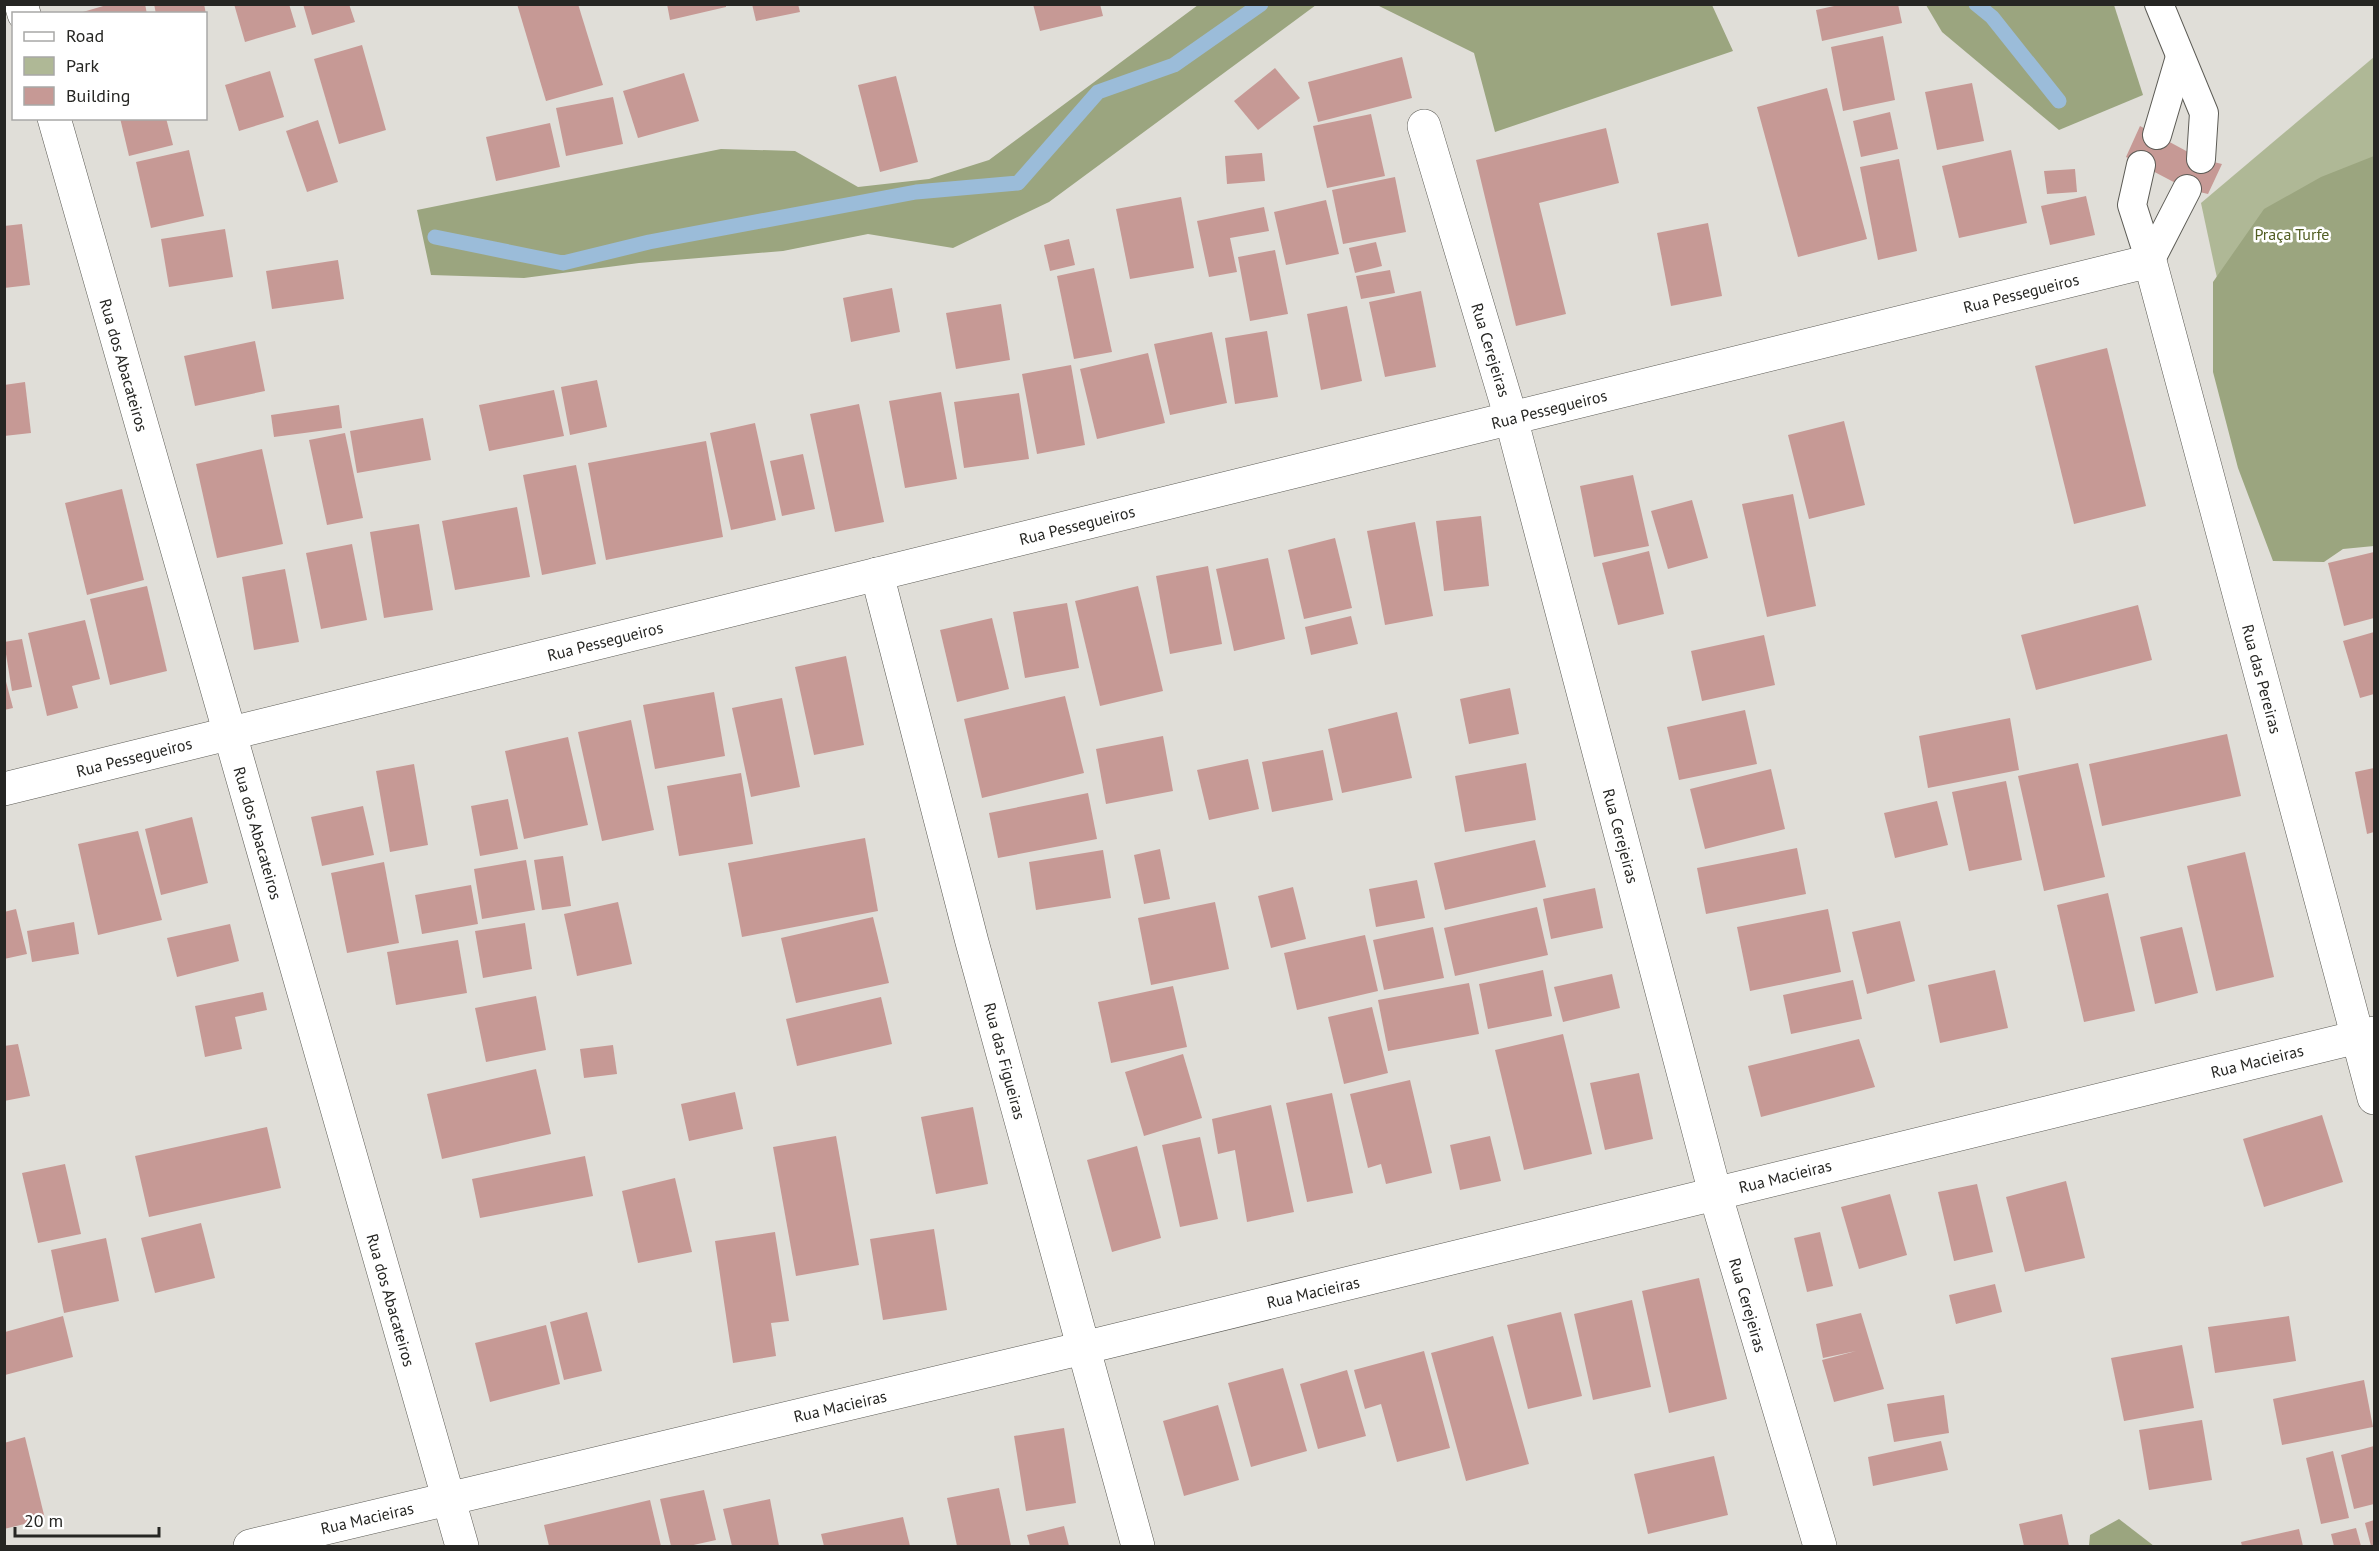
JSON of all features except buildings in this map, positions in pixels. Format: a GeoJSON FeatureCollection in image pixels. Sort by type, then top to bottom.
{"type":"FeatureCollection","features":[{"type":"Feature","properties":{"kind":"street","name":"Rua dos Abacateiros"},"geometry":{"type":"LineString","coordinates":[[55,120],[462,1546]]}},
{"type":"Feature","properties":{"kind":"street","name":"Rua Cerejeiras"},"geometry":{"type":"LineString","coordinates":[[1424,126],[1511,418],[1715,1193],[1820,1546]]}},
{"type":"Feature","properties":{"kind":"street","name":"Rua Pessegueiros"},"geometry":{"type":"LineString","coordinates":[[4,789],[2150,261]]}},
{"type":"Feature","properties":{"kind":"street","name":"Rua das Pereiras"},"geometry":{"type":"LineString","coordinates":[[2150,261],[2366,1035],[2374,1098]]}},
{"type":"Feature","properties":{"kind":"street","name":"Rua das Figueiras"},"geometry":{"type":"LineString","coordinates":[[877,574],[972,942],[1138,1546]]}},
{"type":"Feature","properties":{"kind":"street","name":"Rua Macieiras"},"geometry":{"type":"LineString","coordinates":[[250,1546],[1083,1348],[2366,1035]]}},
{"type":"Feature","properties":{"kind":"lane"},"geometry":{"type":"LineString","coordinates":[[2159,4],[2204,113],[2201,159]]}},
{"type":"Feature","properties":{"kind":"lane"},"geometry":{"type":"LineString","coordinates":[[2157,135],[2180,57]]}},
{"type":"Feature","properties":{"kind":"lane"},"geometry":{"type":"LineString","coordinates":[[2141,165],[2132,205],[2150,261]]}},
{"type":"Feature","properties":{"kind":"lane"},"geometry":{"type":"LineString","coordinates":[[2150,261],[2187,189]]}},
{"type":"Feature","properties":{"kind":"green space"},"geometry":{"type":"Polygon","coordinates":[[[1198,5],[1316,5],[1049,202],[953,248],[868,234],[783,251],[639,263],[524,278],[431,275],[417,210],[721,149],[795,151],[858,187],[929,179],[989,160],[1198,5]]]}},
{"type":"Feature","properties":{"kind":"green space"},"geometry":{"type":"Polygon","coordinates":[[[1377,5],[1712,5],[1733,51],[1495,132],[1474,53],[1377,5]]]}},
{"type":"Feature","properties":{"kind":"green space"},"geometry":{"type":"Polygon","coordinates":[[[1926,5],[2114,5],[2143,95],[2059,130],[1942,32],[1926,5]]]}},
{"type":"Feature","properties":{"kind":"green space","name":"Praça Turfe"},"geometry":{"type":"Polygon","coordinates":[[[2374,57],[2374,517],[2273,540],[2201,203],[2374,57]]]}},
{"type":"Feature","properties":{"kind":"green space","name":"Praça Turfe"},"geometry":{"type":"Polygon","coordinates":[[[2374,156],[2374,546],[2343,549],[2324,562],[2273,561],[2238,468],[2213,372],[2213,282],[2264,209],[2321,177],[2374,156]]]}},
{"type":"Feature","properties":{"kind":"green space"},"geometry":{"type":"Polygon","coordinates":[[[2119,1519],[2154,1546],[2089,1546],[2090,1535],[2119,1519]]]}},
{"type":"Feature","properties":{"kind":"waterway"},"geometry":{"type":"LineString","coordinates":[[435,237],[563,263],[649,242],[916,192],[1018,183],[1098,92],[1174,65],[1261,4]]}},
{"type":"Feature","properties":{"kind":"waterway"},"geometry":{"type":"LineString","coordinates":[[1976,4],[1992,17],[2059,101]]}}]}
